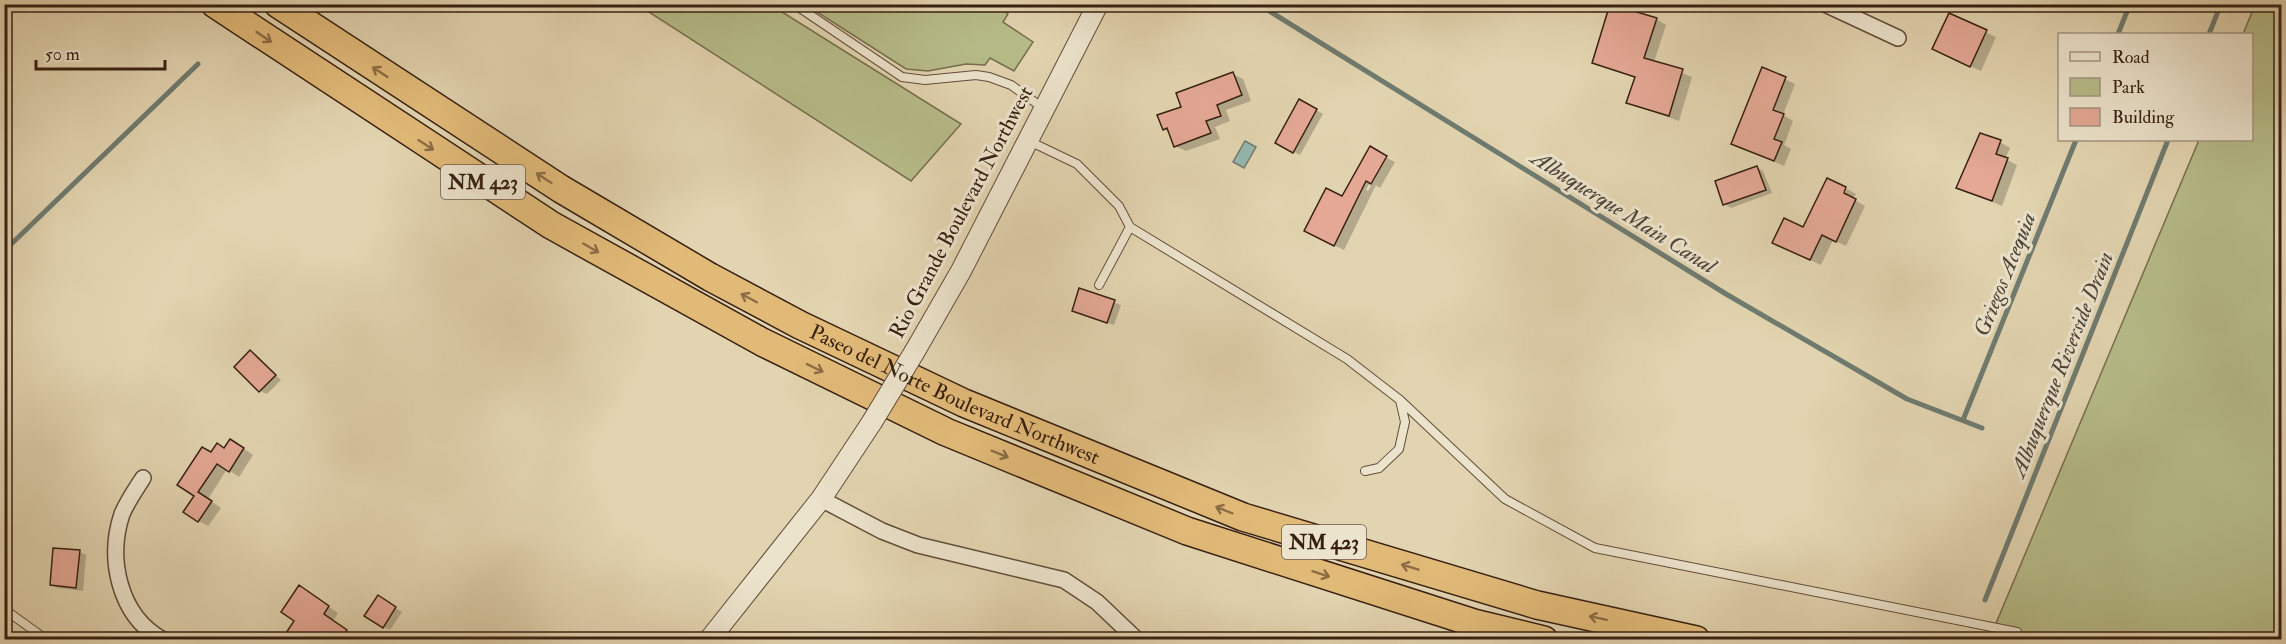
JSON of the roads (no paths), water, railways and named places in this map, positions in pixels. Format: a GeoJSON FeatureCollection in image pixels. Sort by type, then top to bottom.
{"type":"FeatureCollection","features":[{"type":"Feature","properties":{"kind":"highway","name":"Paseo del Norte Boulevard Northwest"},"geometry":{"type":"LineString","coordinates":[[215,4],[550,225],[762,342],[946,432],[1187,531],[1474,623],[1544,639]]}},
{"type":"Feature","properties":{"kind":"highway","name":"Paseo del Norte Boulevard Northwest"},"geometry":{"type":"LineString","coordinates":[[278,4],[561,189],[710,277],[800,325],[964,404],[1243,518],[1537,605],[1696,639]]}},
{"type":"Feature","properties":{"kind":"street","name":"Rio Grande Boulevard Northwest"},"geometry":{"type":"LineString","coordinates":[[709,639],[820,499],[872,422],[961,271],[1098,4]]}},
{"type":"Feature","properties":{"kind":"street"},"geometry":{"type":"LineString","coordinates":[[1825,4],[1898,38]]}},
{"type":"Feature","properties":{"kind":"street"},"geometry":{"type":"LineString","coordinates":[[143,478],[122,513],[116,551],[118,578],[128,608],[155,635],[163,639]]}},
{"type":"Feature","properties":{"kind":"street"},"geometry":{"type":"LineString","coordinates":[[820,499],[882,531],[918,545],[1064,580],[1098,602],[1137,639]]}},
{"type":"Feature","properties":{"kind":"lane"},"geometry":{"type":"LineString","coordinates":[[794,4],[902,77],[926,80],[962,75],[989,76],[1011,85],[1044,108]]}},
{"type":"Feature","properties":{"kind":"lane"},"geometry":{"type":"LineString","coordinates":[[1028,141],[1077,164],[1119,206],[1130,227],[1347,359],[1400,400],[1505,499],[1595,548],[2017,632]]}},
{"type":"Feature","properties":{"kind":"lane"},"geometry":{"type":"LineString","coordinates":[[1099,285],[1130,227]]}},
{"type":"Feature","properties":{"kind":"lane"},"geometry":{"type":"LineString","coordinates":[[1365,471],[1379,468],[1399,449],[1406,422],[1400,400]]}},
{"type":"Feature","properties":{"kind":"lane"},"geometry":{"type":"LineString","coordinates":[[4,609],[47,639]]}},
{"type":"Feature","properties":{"kind":"water"},"geometry":{"type":"Polygon","coordinates":[[[1245,141],[1256,147],[1244,168],[1233,162],[1245,141]]]}},
{"type":"Feature","properties":{"kind":"waterway","name":"Albuquerque Main Canal"},"geometry":{"type":"LineString","coordinates":[[1258,4],[1726,294],[1907,399],[1982,428]]}},
{"type":"Feature","properties":{"kind":"waterway","name":"Griegos Acequia"},"geometry":{"type":"LineString","coordinates":[[2118,33],[2130,4]]}},
{"type":"Feature","properties":{"kind":"waterway","name":"Albuquerque Riverside Drain"},"geometry":{"type":"LineString","coordinates":[[2209,33],[2221,4]]}},
{"type":"Feature","properties":{"kind":"waterway","name":"Albuquerque Main Canal"},"geometry":{"type":"LineString","coordinates":[[4,251],[198,64]]}},
{"type":"Feature","properties":{"kind":"waterway","name":"Griegos Acequia"},"geometry":{"type":"LineString","coordinates":[[1963,420],[2076,141]]}},
{"type":"Feature","properties":{"kind":"waterway","name":"Albuquerque Riverside Drain"},"geometry":{"type":"LineString","coordinates":[[1985,600],[2168,141]]}}]}
